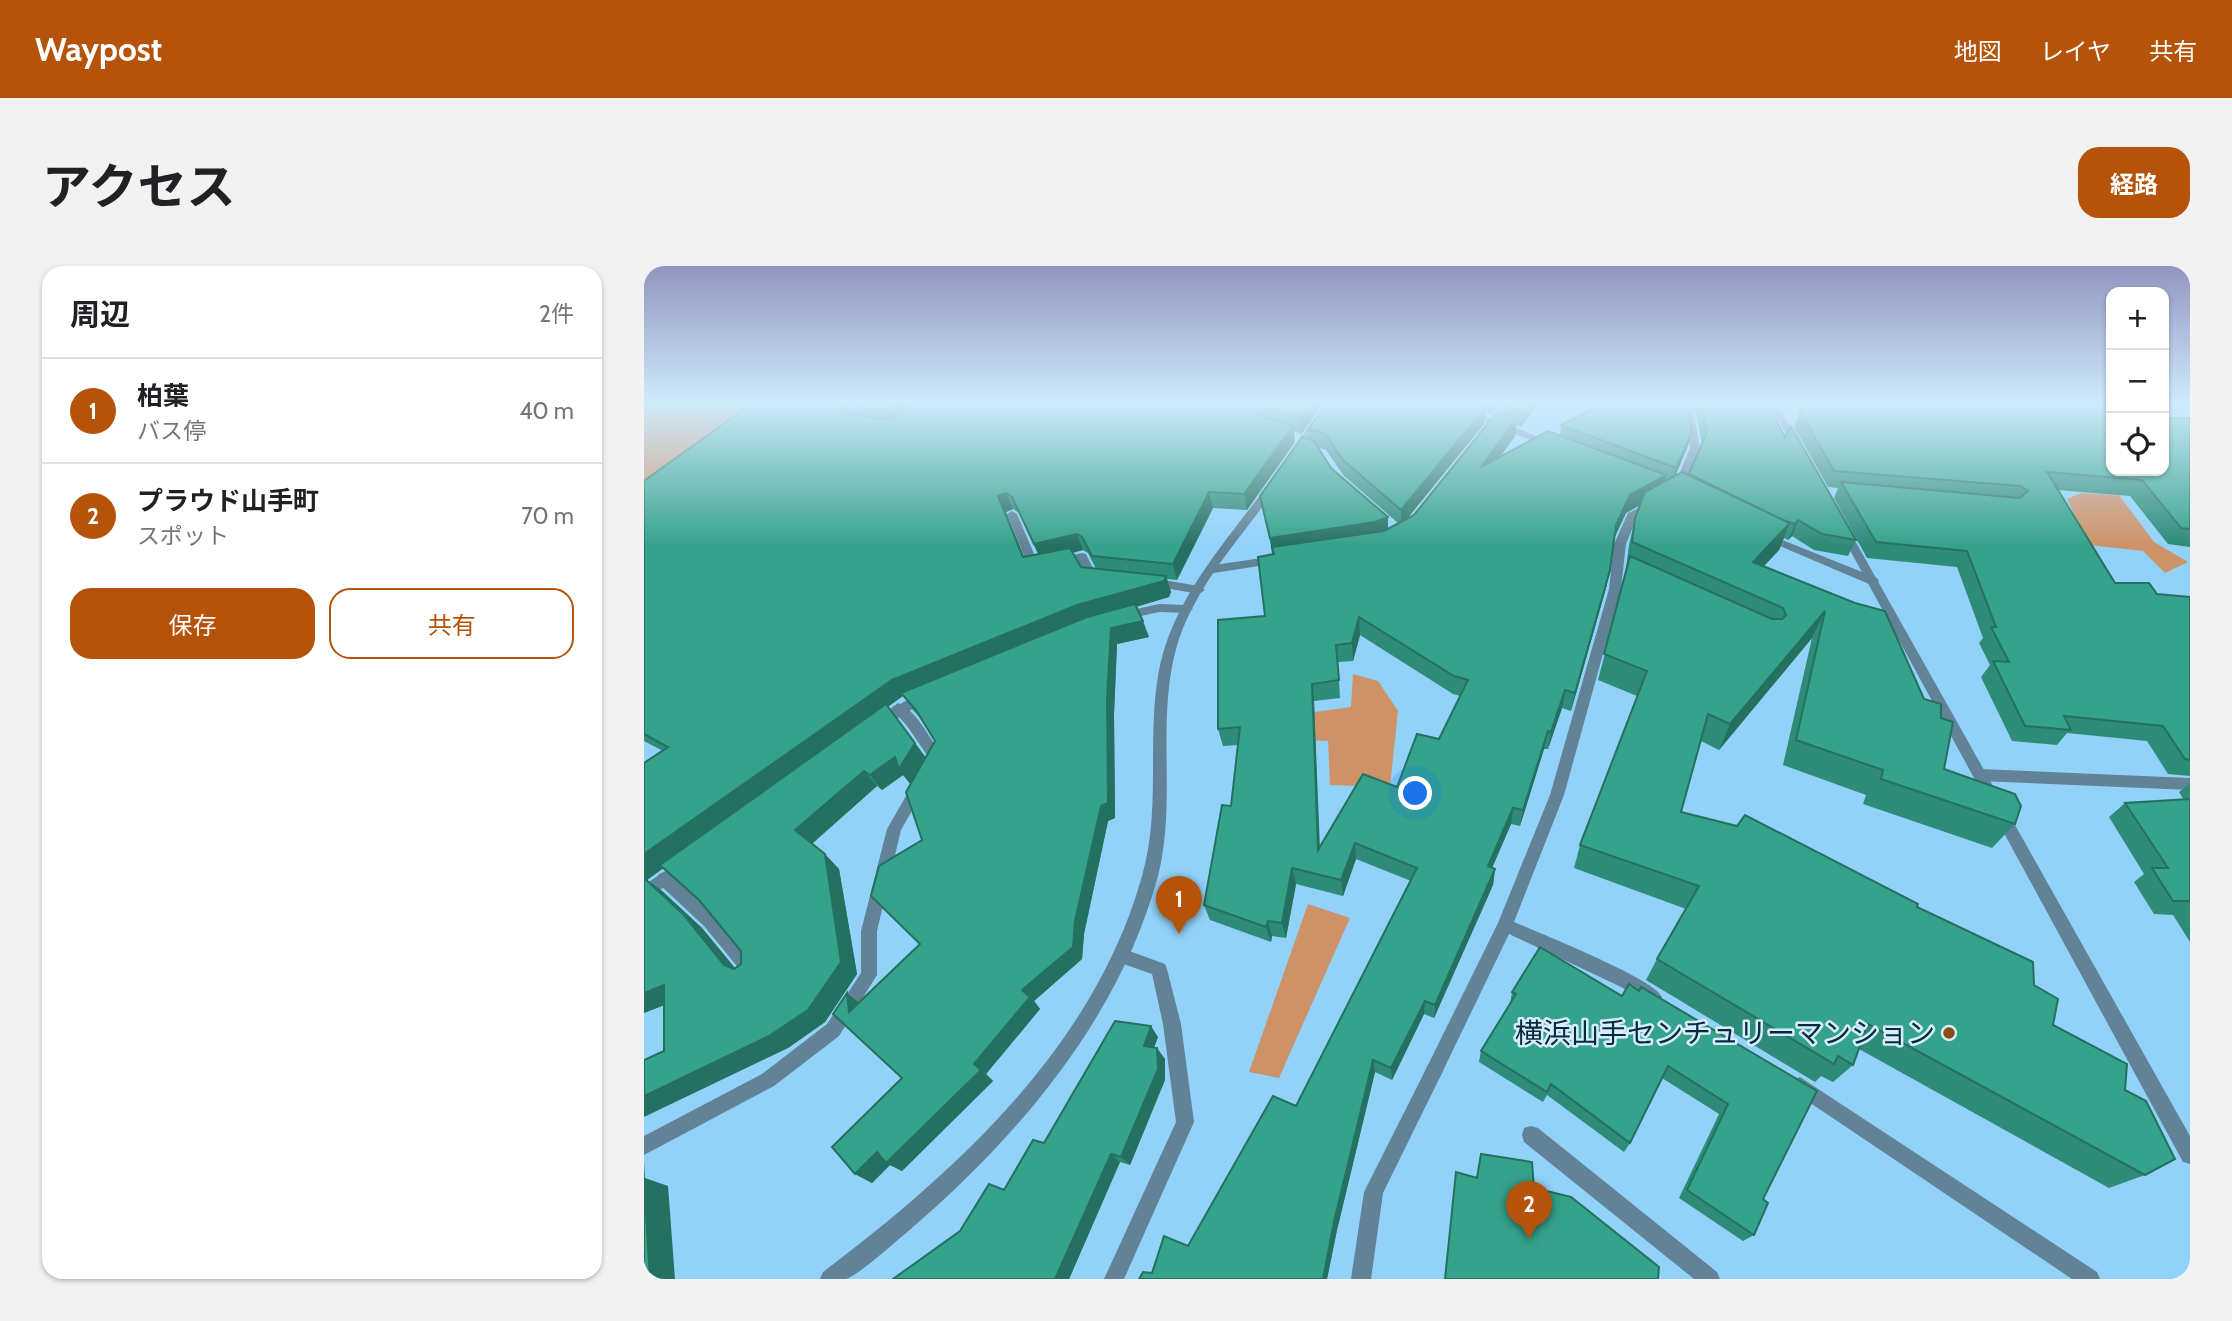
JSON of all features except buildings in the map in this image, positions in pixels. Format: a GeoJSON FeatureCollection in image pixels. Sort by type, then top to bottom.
{"type":"FeatureCollection","features":[{"type":"Feature","properties":{"kind":"street"},"geometry":{"type":"LineString","coordinates":[[830,1279],[910,1218],[995,1137],[1069,1042],[1121,956],[1150,874],[1156,838],[1165,673],[1170,648],[1199,590],[1296,451]]}},
{"type":"Feature","properties":{"kind":"street"},"geometry":{"type":"LineString","coordinates":[[1361,1279],[1374,1192],[1504,925],[1557,795],[1617,572],[1620,544],[1632,515],[1676,492],[1694,451]]}},
{"type":"Feature","properties":{"kind":"street"},"geometry":{"type":"LineString","coordinates":[[1800,451],[1804,459]]}},
{"type":"Feature","properties":{"kind":"street"},"geometry":{"type":"LineString","coordinates":[[1664,487],[1688,498]]}},
{"type":"Feature","properties":{"kind":"street"},"geometry":{"type":"LineString","coordinates":[[1012,514],[1035,568],[1082,557],[1092,578],[1118,579]]}},
{"type":"Feature","properties":{"kind":"street"},"geometry":{"type":"LineString","coordinates":[[1836,514],[2190,1155]]}},
{"type":"Feature","properties":{"kind":"street"},"geometry":{"type":"LineString","coordinates":[[1760,534],[1873,581]]}},
{"type":"Feature","properties":{"kind":"street"},"geometry":{"type":"LineString","coordinates":[[1214,569],[1291,558]]}},
{"type":"Feature","properties":{"kind":"street"},"geometry":{"type":"LineString","coordinates":[[1617,572],[1629,578]]}},
{"type":"Feature","properties":{"kind":"street"},"geometry":{"type":"LineString","coordinates":[[1143,580],[1199,590]]}},
{"type":"Feature","properties":{"kind":"street"},"geometry":{"type":"LineString","coordinates":[[1114,619],[1159,608],[1187,610]]}},
{"type":"Feature","properties":{"kind":"street"},"geometry":{"type":"LineString","coordinates":[[864,733],[898,708],[944,687]]}},
{"type":"Feature","properties":{"kind":"street"},"geometry":{"type":"LineString","coordinates":[[644,1146],[768,1080],[833,1030],[869,975],[869,930],[894,830],[936,758],[912,722],[898,708]]}},
{"type":"Feature","properties":{"kind":"street"},"geometry":{"type":"LineString","coordinates":[[1980,775],[2190,784]]}},
{"type":"Feature","properties":{"kind":"street"},"geometry":{"type":"LineString","coordinates":[[644,894],[697,855]]}},
{"type":"Feature","properties":{"kind":"street"},"geometry":{"type":"LineString","coordinates":[[664,879],[710,921],[751,971]]}},
{"type":"Feature","properties":{"kind":"street"},"geometry":{"type":"LineString","coordinates":[[1504,925],[1625,979],[1671,1007]]}},
{"type":"Feature","properties":{"kind":"street"},"geometry":{"type":"LineString","coordinates":[[1114,1279],[1185,1122],[1172,1024],[1159,968],[1121,956]]}},
{"type":"Feature","properties":{"kind":"street"},"geometry":{"type":"LineString","coordinates":[[1783,1076],[2090,1279]]}},
{"type":"Feature","properties":{"kind":"street"},"geometry":{"type":"LineString","coordinates":[[1531,1135],[1710,1279]]}},
{"type":"Feature","properties":{"kind":"shaded area"},"geometry":{"type":"Polygon","coordinates":[[[644,451],[700,451],[644,497],[644,451]]]}},
{"type":"Feature","properties":{"kind":"shaded area"},"geometry":{"type":"Polygon","coordinates":[[[2081,493],[2119,495],[2154,542],[2188,562],[2165,573],[2143,551],[2089,545],[2067,499],[2081,493]]]}},
{"type":"Feature","properties":{"kind":"shaded area"},"geometry":{"type":"Polygon","coordinates":[[[1353,674],[1378,681],[1398,711],[1390,787],[1330,785],[1328,741],[1307,740],[1307,713],[1351,707],[1353,674]]]}},
{"type":"Feature","properties":{"kind":"shaded area"},"geometry":{"type":"Polygon","coordinates":[[[1308,904],[1350,918],[1279,1078],[1249,1072],[1308,904]]]}},
{"type":"Feature","properties":{"kind":"place","name":"柏葉"},"geometry":{"type":"Point","coordinates":[1179,934]}},
{"type":"Feature","properties":{"kind":"place","name":"横浜山手センチュリーマンション"},"geometry":{"type":"Point","coordinates":[1949,1033]}},
{"type":"Feature","properties":{"kind":"place","name":"プラウド山手町"},"geometry":{"type":"Point","coordinates":[1529,1239]}}]}
